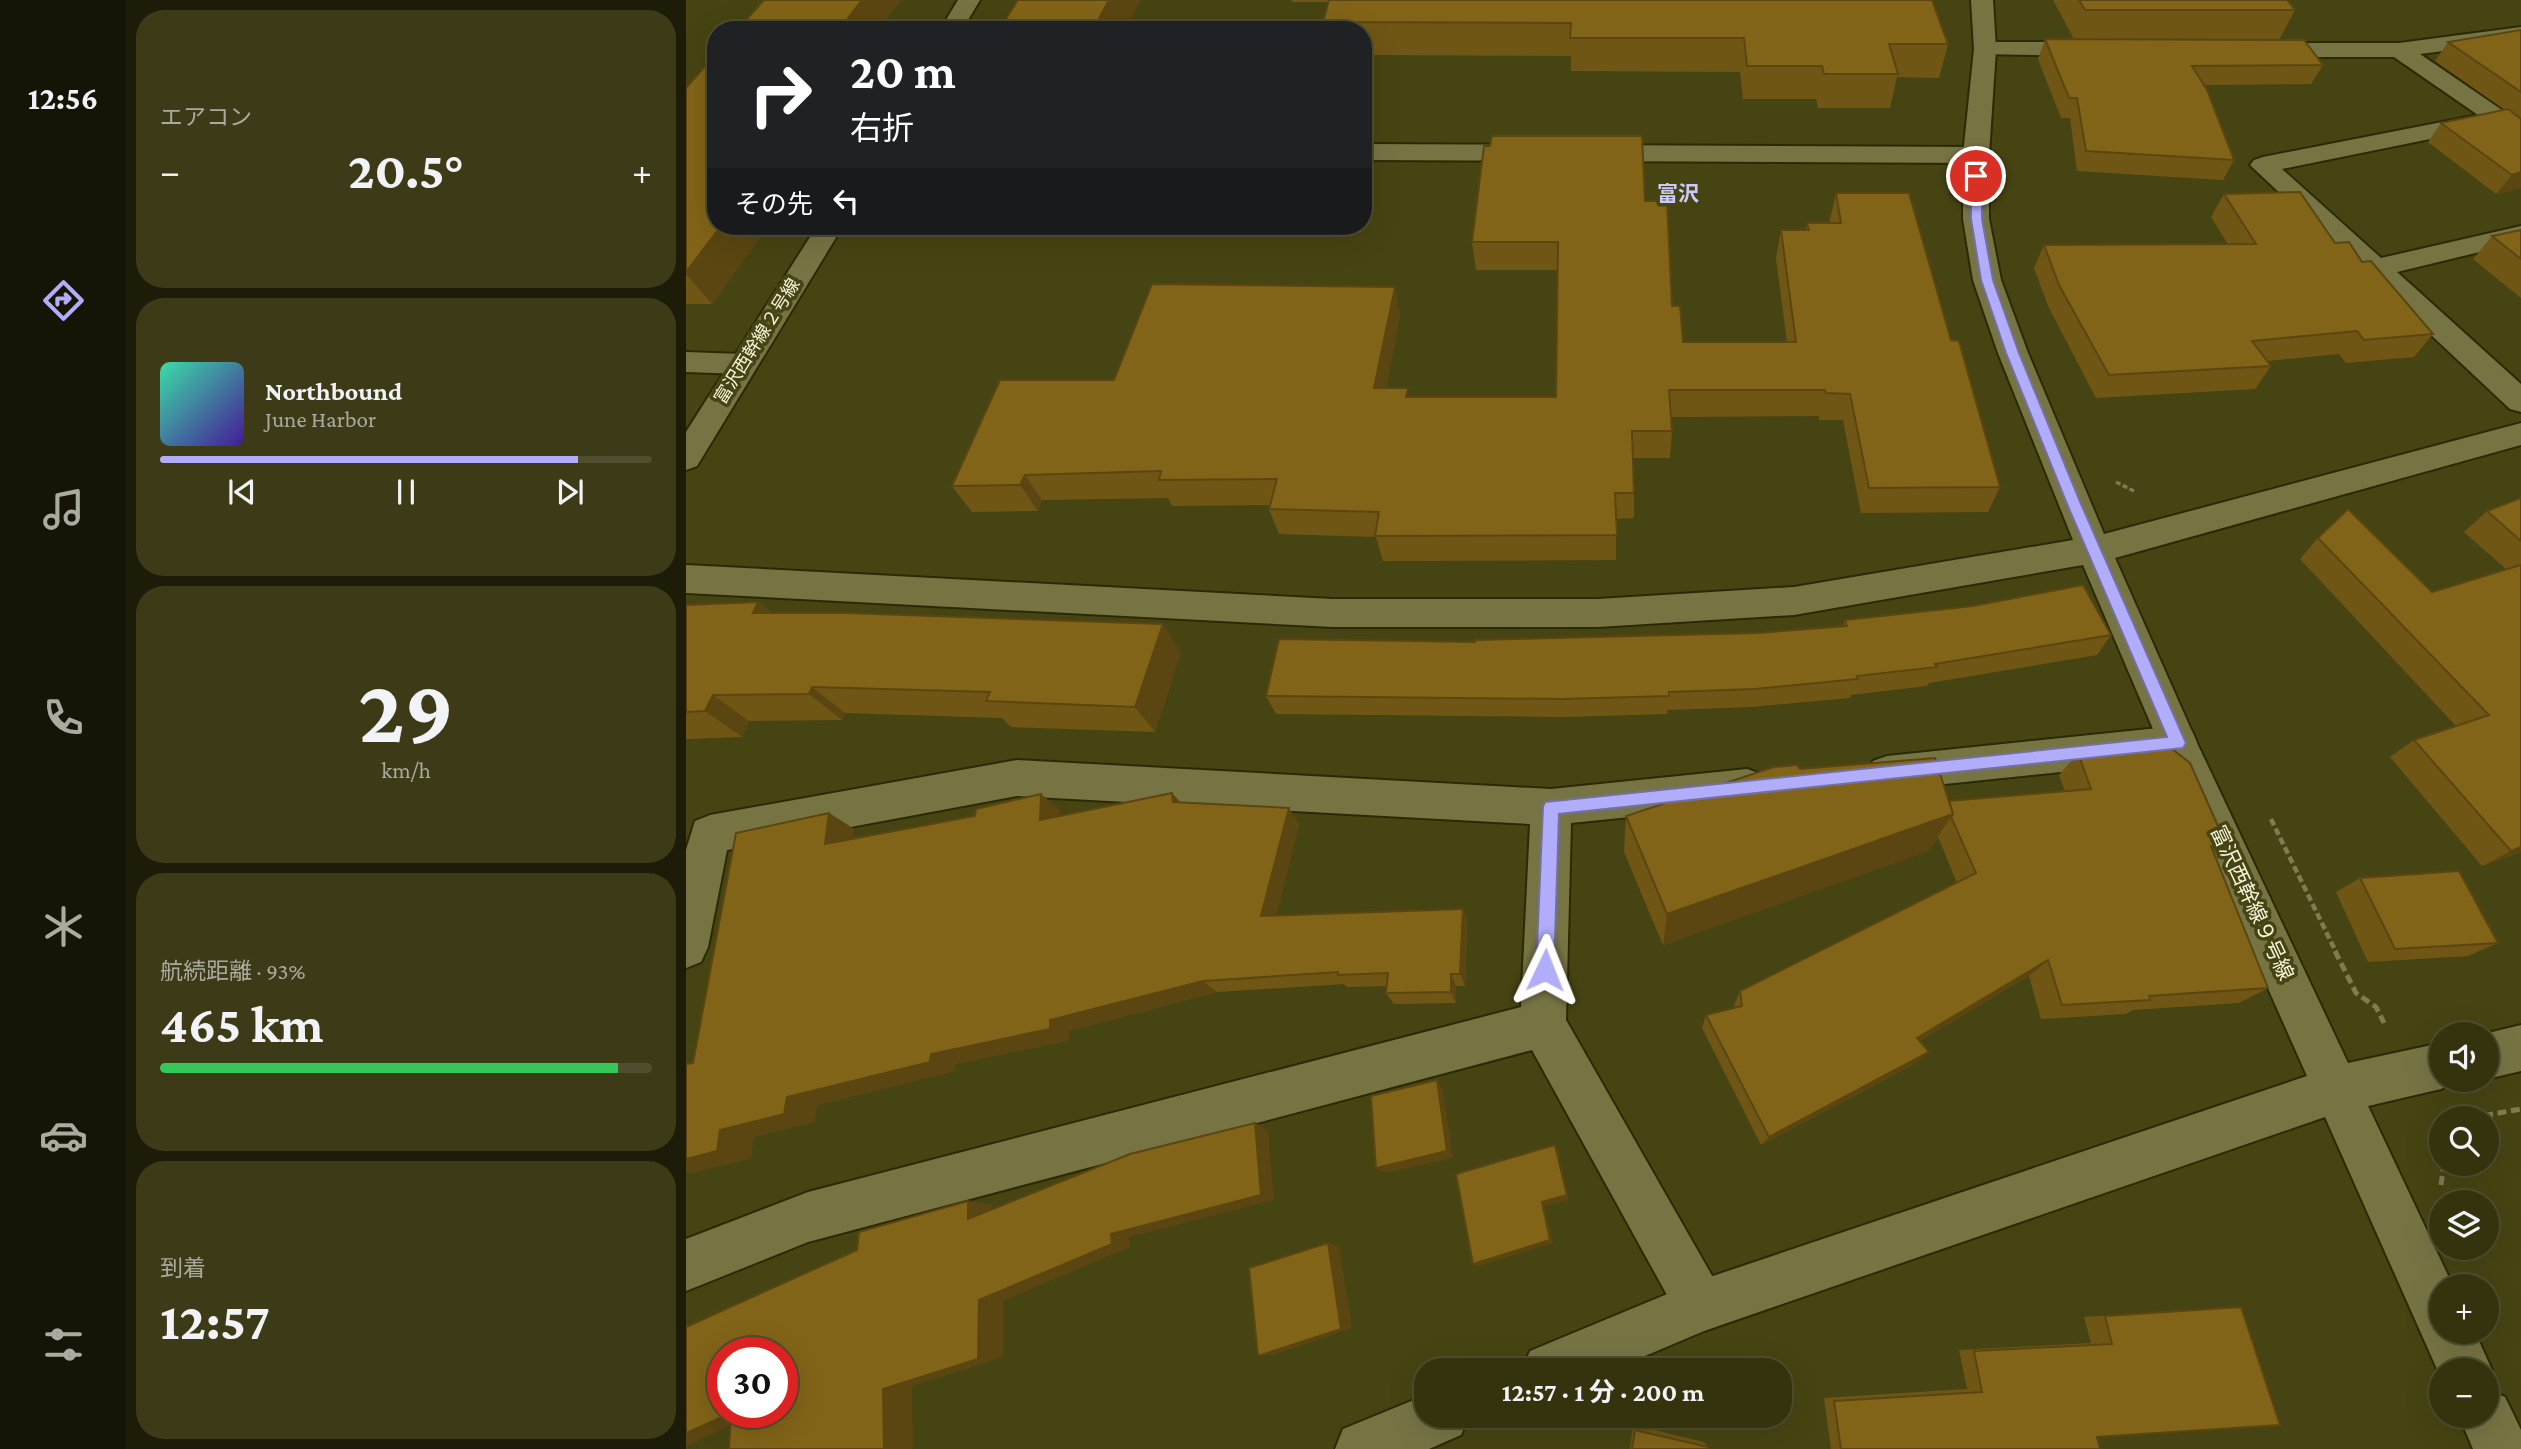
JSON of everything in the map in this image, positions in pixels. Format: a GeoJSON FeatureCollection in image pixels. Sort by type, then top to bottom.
{"type":"FeatureCollection","features":[{"type":"Feature","properties":{"kind":"street"},"geometry":{"type":"LineString","coordinates":[[956,21],[969,0]]}},
{"type":"Feature","properties":{"kind":"street","name":"富沢西幹線９号線"},"geometry":{"type":"LineString","coordinates":[[1982,0],[1985,49],[1976,155],[1976,219],[1987,280],[2013,353],[2094,550],[2178,743],[2429,1291]]}},
{"type":"Feature","properties":{"kind":"street"},"geometry":{"type":"LineString","coordinates":[[2235,50],[2399,50],[2521,34]]}},
{"type":"Feature","properties":{"kind":"street"},"geometry":{"type":"LineString","coordinates":[[2489,40],[2521,59]]}},
{"type":"Feature","properties":{"kind":"street"},"geometry":{"type":"LineString","coordinates":[[1985,49],[2112,49]]}},
{"type":"Feature","properties":{"kind":"street"},"geometry":{"type":"LineString","coordinates":[[2399,50],[2521,134]]}},
{"type":"Feature","properties":{"kind":"street"},"geometry":{"type":"LineString","coordinates":[[2498,118],[2263,165],[2521,401]]}},
{"type":"Feature","properties":{"kind":"street"},"geometry":{"type":"LineString","coordinates":[[1372,152],[1976,155]]}},
{"type":"Feature","properties":{"kind":"street"},"geometry":{"type":"LineString","coordinates":[[2375,268],[2521,234]]}},
{"type":"Feature","properties":{"kind":"street","name":"富沢西幹線２号線"},"geometry":{"type":"LineString","coordinates":[[686,458],[824,235]]}},
{"type":"Feature","properties":{"kind":"street"},"geometry":{"type":"LineString","coordinates":[[686,362],[742,364]]}},
{"type":"Feature","properties":{"kind":"street"},"geometry":{"type":"LineString","coordinates":[[686,579],[1333,613],[1598,613],[1794,601],[2094,550],[2521,434]]}},
{"type":"Feature","properties":{"kind":"street"},"geometry":{"type":"LineString","coordinates":[[1857,776],[2178,743]]}},
{"type":"Feature","properties":{"kind":"street"},"geometry":{"type":"LineString","coordinates":[[686,947],[710,834],[1017,778],[1551,807],[1788,783]]}},
{"type":"Feature","properties":{"kind":"street"},"geometry":{"type":"LineString","coordinates":[[1551,807],[1543,1024],[1701,1306]]}},
{"type":"Feature","properties":{"kind":"street"},"geometry":{"type":"LineString","coordinates":[[686,1265],[808,1217],[1543,1024]]}},
{"type":"Feature","properties":{"kind":"street"},"geometry":{"type":"LineString","coordinates":[[2499,1053],[2521,1048]]}},
{"type":"Feature","properties":{"kind":"street"},"geometry":{"type":"LineString","coordinates":[[1578,1358],[1701,1306],[2338,1089],[2426,1069]]}},
{"type":"Feature","properties":{"kind":"street"},"geometry":{"type":"LineString","coordinates":[[1363,1449],[1414,1428]]}},
{"type":"Feature","properties":{"kind":"street"},"geometry":{"type":"LineString","coordinates":[[2491,1428],[2501,1449]]}},
{"type":"Feature","properties":{"kind":"path"},"geometry":{"type":"LineString","coordinates":[[2112,480],[2136,492],[2132,502],[2155,535]]}},
{"type":"Feature","properties":{"kind":"path"},"geometry":{"type":"LineString","coordinates":[[2266,807],[2356,993],[2376,1007],[2426,1069]]}},
{"type":"Feature","properties":{"kind":"path"},"geometry":{"type":"LineString","coordinates":[[2499,1113],[2521,1109]]}},
{"type":"Feature","properties":{"kind":"building"},"geometry":{"type":"Polygon","coordinates":[[[764,0],[862,0],[846,21],[745,21],[764,0]]]}},
{"type":"Feature","properties":{"kind":"building"},"geometry":{"type":"Polygon","coordinates":[[[1018,0],[1109,0],[1098,21],[1005,21],[1018,0]]]}},
{"type":"Feature","properties":{"kind":"building"},"geometry":{"type":"Polygon","coordinates":[[[1329,0],[1932,0],[1948,44],[1889,44],[1898,74],[1824,74],[1822,66],[1747,66],[1744,38],[1570,38],[1571,23],[1323,21],[1329,0]]]}},
{"type":"Feature","properties":{"kind":"building"},"geometry":{"type":"Polygon","coordinates":[[[2079,0],[2287,0],[2295,10],[2085,10],[2079,0]]]}},
{"type":"Feature","properties":{"kind":"building"},"geometry":{"type":"Polygon","coordinates":[[[2521,30],[2521,92],[2448,42],[2521,30]]]}},
{"type":"Feature","properties":{"kind":"building"},"geometry":{"type":"Polygon","coordinates":[[[2045,39],[2304,40],[2323,65],[2192,66],[2207,90],[2234,160],[2086,151],[2077,98],[2069,98],[2045,39]]]}},
{"type":"Feature","properties":{"kind":"building"},"geometry":{"type":"Polygon","coordinates":[[[707,64],[707,235],[714,235],[686,272],[686,88],[707,64]]]}},
{"type":"Feature","properties":{"kind":"building"},"geometry":{"type":"Polygon","coordinates":[[[2508,109],[2521,119],[2521,172],[2512,175],[2441,123],[2508,109]]]}},
{"type":"Feature","properties":{"kind":"building"},"geometry":{"type":"Polygon","coordinates":[[[1492,136],[1642,136],[1645,201],[1667,201],[1672,306],[1680,306],[1683,342],[1796,342],[1781,230],[1809,230],[1807,223],[1841,223],[1836,193],[1909,193],[1951,340],[1959,341],[2000,487],[1869,488],[1850,394],[1826,393],[1825,390],[1669,390],[1672,431],[1632,431],[1634,493],[1615,493],[1617,535],[1375,536],[1379,512],[1269,509],[1277,479],[1159,480],[1161,471],[1025,475],[1020,485],[952,486],[1000,380],[1114,380],[1152,284],[1395,287],[1374,388],[1408,388],[1406,397],[1556,397],[1558,242],[1472,242],[1484,146],[1490,146],[1492,136]]]}},
{"type":"Feature","properties":{"kind":"building"},"geometry":{"type":"Polygon","coordinates":[[[2300,192],[2335,243],[2349,242],[2362,262],[2371,261],[2433,334],[2364,340],[2357,331],[2252,341],[2271,366],[2109,375],[2059,285],[2044,245],[2256,244],[2224,194],[2300,192]]]}},
{"type":"Feature","properties":{"kind":"building"},"geometry":{"type":"Polygon","coordinates":[[[2521,230],[2521,259],[2492,236],[2521,230]]]}},
{"type":"Feature","properties":{"kind":"building"},"geometry":{"type":"Polygon","coordinates":[[[2521,498],[2521,541],[2487,511],[2521,498]]]}},
{"type":"Feature","properties":{"kind":"building"},"geometry":{"type":"Polygon","coordinates":[[[2348,509],[2432,592],[2521,565],[2521,847],[2511,851],[2414,740],[2489,715],[2318,538],[2348,509]]]}},
{"type":"Feature","properties":{"kind":"building"},"geometry":{"type":"Polygon","coordinates":[[[2083,585],[2111,635],[1935,664],[1937,667],[1857,676],[1858,679],[1755,689],[1669,692],[1669,696],[1561,699],[1266,696],[1279,639],[1475,642],[1757,633],[1847,626],[1845,620],[1973,606],[2083,585]]]}},
{"type":"Feature","properties":{"kind":"building"},"geometry":{"type":"Polygon","coordinates":[[[758,602],[753,613],[847,613],[1163,624],[1135,707],[986,701],[990,692],[812,687],[809,694],[713,695],[705,711],[686,712],[686,605],[758,602]]]}},
{"type":"Feature","properties":{"kind":"building"},"geometry":{"type":"Polygon","coordinates":[[[2167,745],[2190,763],[2226,844],[2211,846],[2268,988],[2149,996],[2150,1000],[2062,1005],[2048,960],[1917,1038],[1929,1052],[1769,1137],[1706,1015],[1742,1006],[1740,991],[1976,873],[1951,817],[1953,814],[1949,801],[2091,789],[2078,753],[2167,745]]]}},
{"type":"Feature","properties":{"kind":"building"},"geometry":{"type":"Polygon","coordinates":[[[1935,758],[1953,814],[1667,914],[1626,816],[1774,767],[1797,765],[1800,769],[1935,758]]]}},
{"type":"Feature","properties":{"kind":"building"},"geometry":{"type":"Polygon","coordinates":[[[1172,793],[1173,802],[1289,808],[1261,916],[1463,909],[1460,974],[1451,974],[1451,992],[1386,993],[1388,973],[1338,975],[1338,972],[1203,981],[1050,1020],[1050,1029],[931,1054],[930,1062],[787,1097],[784,1114],[720,1130],[717,1151],[686,1159],[686,1064],[693,1063],[736,833],[829,813],[825,844],[975,816],[976,809],[1041,794],[1040,820],[1172,793]]]}},
{"type":"Feature","properties":{"kind":"building"},"geometry":{"type":"Polygon","coordinates":[[[2459,871],[2498,943],[2395,949],[2360,878],[2459,871]]]}},
{"type":"Feature","properties":{"kind":"building"},"geometry":{"type":"Polygon","coordinates":[[[1437,1080],[1447,1151],[1376,1168],[1371,1096],[1437,1080]]]}},
{"type":"Feature","properties":{"kind":"building"},"geometry":{"type":"Polygon","coordinates":[[[1255,1123],[1261,1195],[1111,1234],[1112,1244],[979,1300],[978,1359],[883,1389],[884,1449],[729,1449],[730,1428],[798,1428],[798,1337],[707,1337],[707,1424],[686,1433],[686,1327],[857,1250],[859,1232],[968,1201],[968,1219],[1130,1154],[1255,1123]]]}},
{"type":"Feature","properties":{"kind":"building"},"geometry":{"type":"Polygon","coordinates":[[[1555,1145],[1567,1195],[1542,1202],[1550,1240],[1473,1264],[1456,1174],[1555,1145]]]}},
{"type":"Feature","properties":{"kind":"building"},"geometry":{"type":"Polygon","coordinates":[[[1328,1243],[1341,1329],[1258,1356],[1249,1268],[1328,1243]]]}},
{"type":"Feature","properties":{"kind":"building"},"geometry":{"type":"Polygon","coordinates":[[[2241,1307],[2280,1425],[2097,1437],[2100,1449],[1841,1449],[1834,1401],[1982,1392],[1974,1351],[2112,1344],[2105,1316],[2241,1307]]]}},
{"type":"Feature","properties":{"kind":"building"},"geometry":{"type":"Polygon","coordinates":[[[1635,1430],[1708,1447],[1708,1449],[1632,1449],[1635,1430]]]}},
{"type":"Feature","properties":{"kind":"district","name":"富沢"},"geometry":{"type":"Point","coordinates":[1678,194]}},
{"type":"Feature","properties":{"kind":"route"},"geometry":{"type":"LineString","coordinates":[[1545,970],[1551,807],[2178,743],[2074,504],[2013,353],[1987,280],[1976,219],[1976,176]]}}]}
